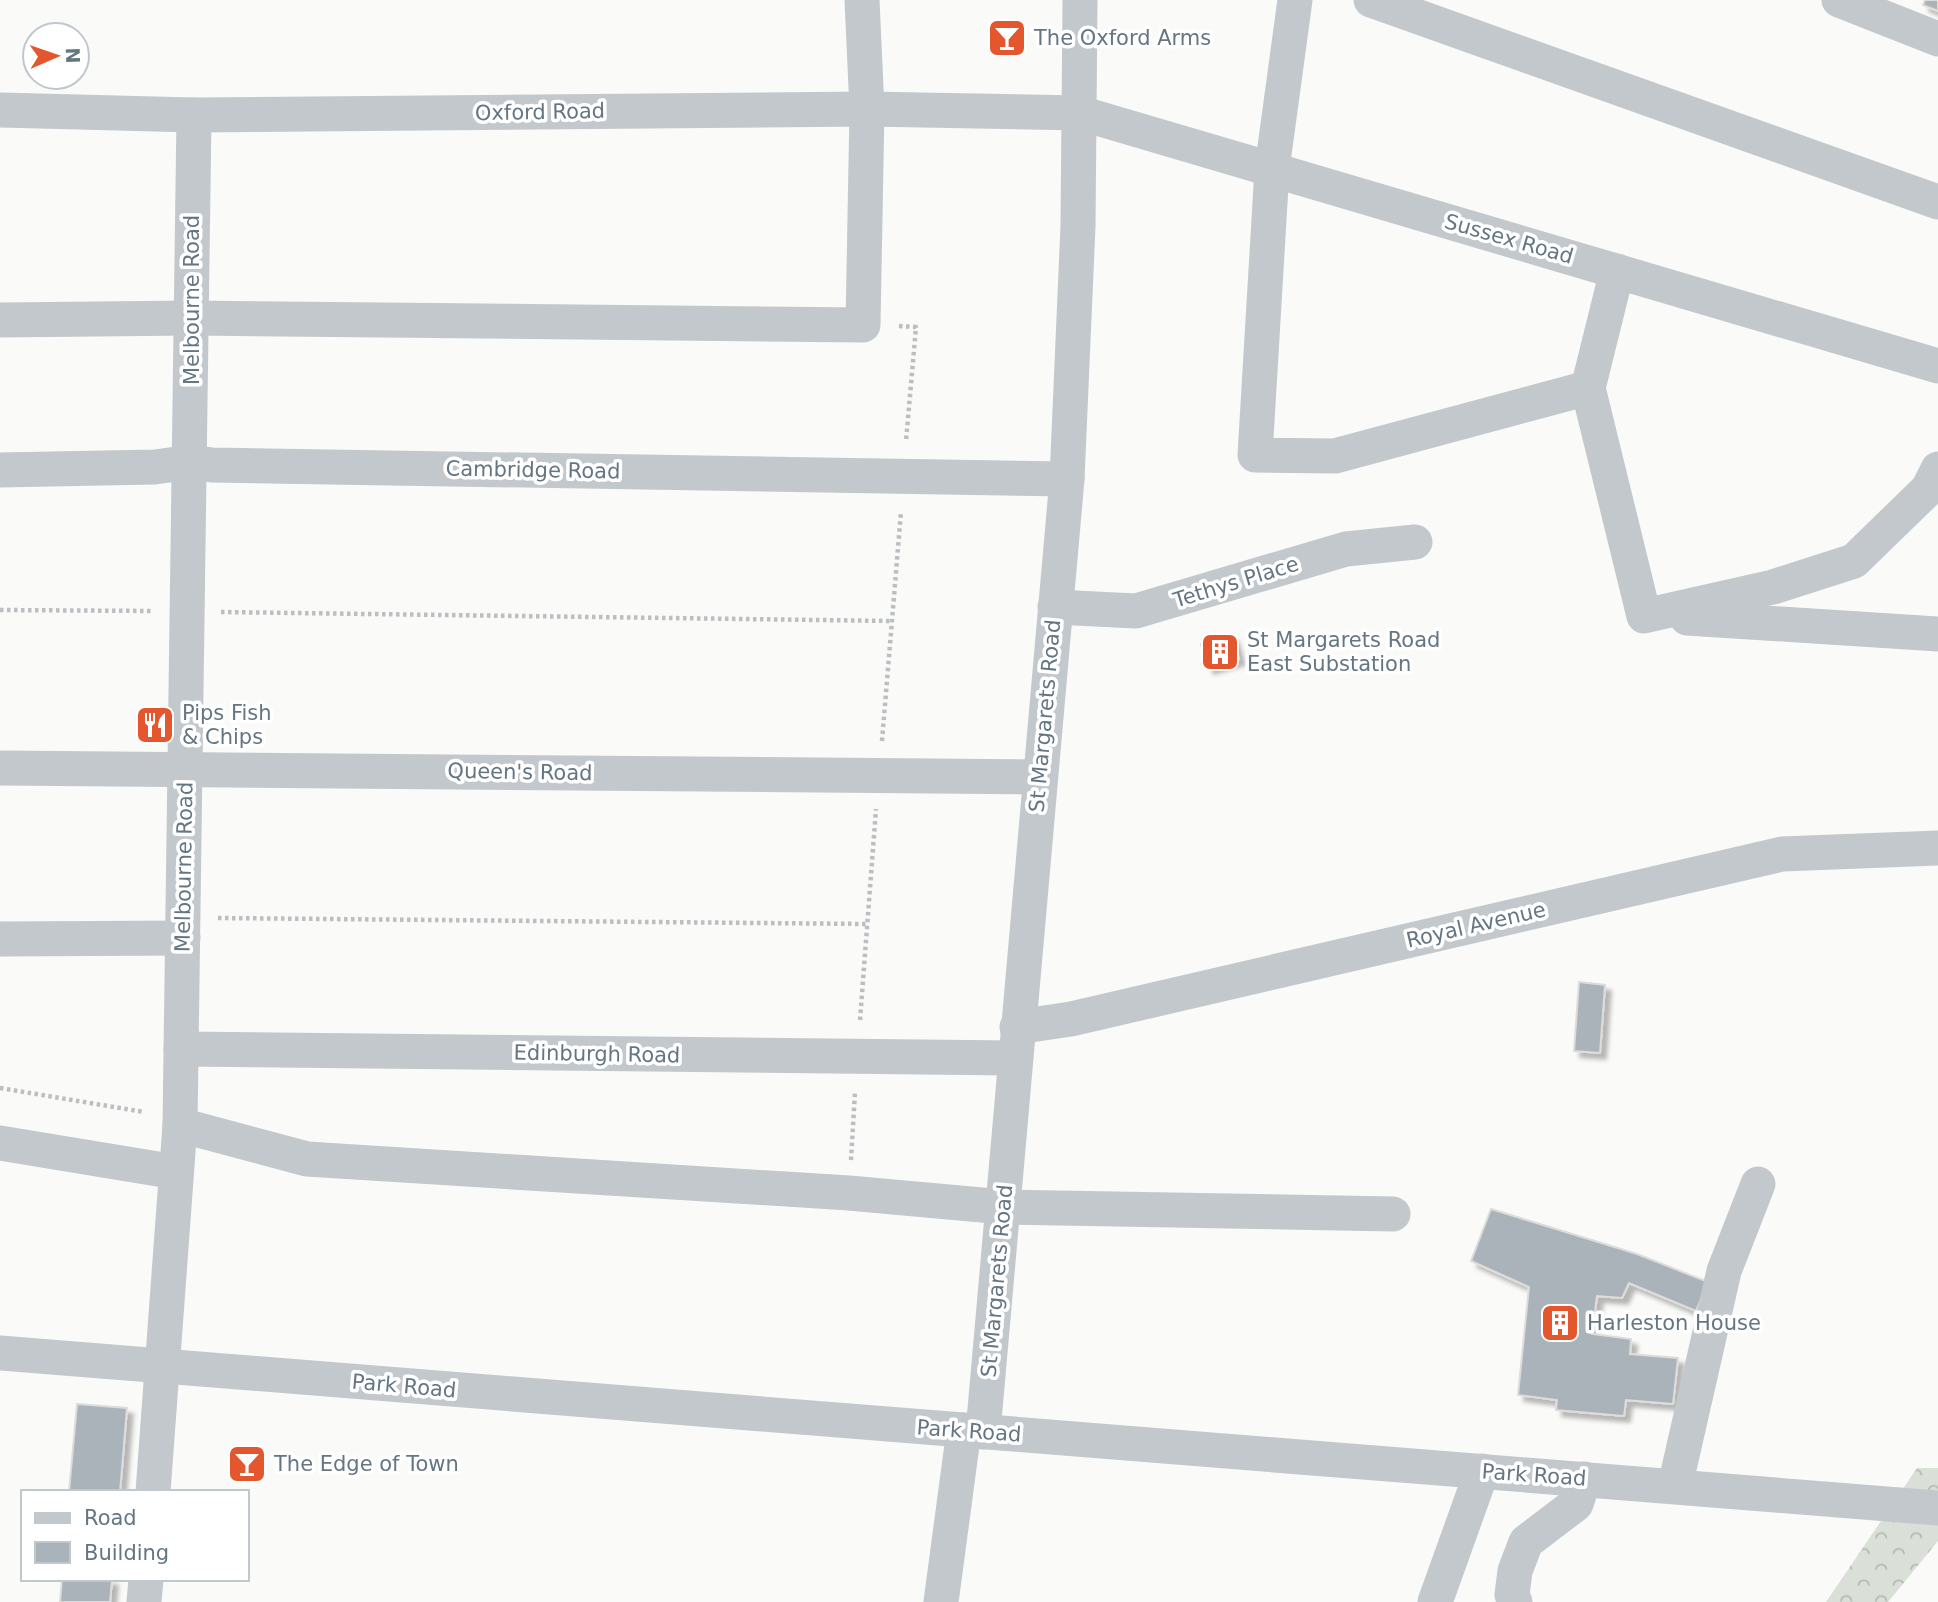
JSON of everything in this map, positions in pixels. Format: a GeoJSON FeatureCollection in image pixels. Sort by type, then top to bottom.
{"type":"FeatureCollection","features":[{"type":"Feature","properties":{"kind":"street"},"geometry":{"type":"LineString","coordinates":[[0,320],[192,318],[863,324],[867,109],[862,0]]}},
{"type":"Feature","properties":{"kind":"street","name":"St Margarets Road"},"geometry":{"type":"LineString","coordinates":[[941,1602],[974,1431],[1004,1208],[1016,1042],[1067,479],[1080,113],[1080,0]]}},
{"type":"Feature","properties":{"kind":"street"},"geometry":{"type":"LineString","coordinates":[[1295,0],[1272,169],[1255,455],[1335,456],[1588,388]]}},
{"type":"Feature","properties":{"kind":"street"},"geometry":{"type":"LineString","coordinates":[[1371,0],[1938,202]]}},
{"type":"Feature","properties":{"kind":"street"},"geometry":{"type":"LineString","coordinates":[[1839,0],[1938,39]]}},
{"type":"Feature","properties":{"kind":"street","name":"Oxford Road"},"geometry":{"type":"LineString","coordinates":[[0,110],[194,115],[867,109],[1080,113]]}},
{"type":"Feature","properties":{"kind":"street","name":"Sussex Road"},"geometry":{"type":"LineString","coordinates":[[1080,113],[1938,366]]}},
{"type":"Feature","properties":{"kind":"street","name":"Melbourne Road"},"geometry":{"type":"LineString","coordinates":[[153,1490],[164,1366],[179,1121],[191,462],[194,115]]}},
{"type":"Feature","properties":{"kind":"street"},"geometry":{"type":"LineString","coordinates":[[1617,271],[1588,388],[1644,615]]}},
{"type":"Feature","properties":{"kind":"street","name":"Cambridge Road"},"geometry":{"type":"LineString","coordinates":[[0,470],[155,467],[191,462],[212,466],[1067,479]]}},
{"type":"Feature","properties":{"kind":"street"},"geometry":{"type":"LineString","coordinates":[[1644,615],[1773,587],[1854,561],[1927,488],[1938,469]]}},
{"type":"Feature","properties":{"kind":"street","name":"Tethys Place"},"geometry":{"type":"LineString","coordinates":[[1055,607],[1136,611],[1346,549],[1415,542]]}},
{"type":"Feature","properties":{"kind":"street"},"geometry":{"type":"LineString","coordinates":[[1644,615],[1938,634]]}},
{"type":"Feature","properties":{"kind":"street","name":"Queen's Road"},"geometry":{"type":"LineString","coordinates":[[0,768],[1039,777]]}},
{"type":"Feature","properties":{"kind":"street","name":"Royal Avenue"},"geometry":{"type":"LineString","coordinates":[[1016,1042],[1084,1016],[1782,854],[1938,848]]}},
{"type":"Feature","properties":{"kind":"street"},"geometry":{"type":"LineString","coordinates":[[0,940],[183,928]]}},
{"type":"Feature","properties":{"kind":"street","name":"Edinburgh Road"},"geometry":{"type":"LineString","coordinates":[[180,1049],[858,1057],[1016,1042]]}},
{"type":"Feature","properties":{"kind":"street"},"geometry":{"type":"LineString","coordinates":[[179,1121],[307,1159],[849,1192],[1004,1208],[1393,1213]]}},
{"type":"Feature","properties":{"kind":"street"},"geometry":{"type":"LineString","coordinates":[[0,1143],[176,1172]]}},
{"type":"Feature","properties":{"kind":"street"},"geometry":{"type":"LineString","coordinates":[[1675,1486],[1724,1271],[1758,1184]]}},
{"type":"Feature","properties":{"kind":"street","name":"Park Road"},"geometry":{"type":"LineString","coordinates":[[0,1353],[1938,1508]]}},
{"type":"Feature","properties":{"kind":"street"},"geometry":{"type":"LineString","coordinates":[[1435,1602],[1482,1471]]}},
{"type":"Feature","properties":{"kind":"street"},"geometry":{"type":"LineString","coordinates":[[1515,1602],[1511,1595],[1515,1571],[1526,1542],[1576,1504],[1584,1479]]}},
{"type":"Feature","properties":{"kind":"street"},"geometry":{"type":"LineString","coordinates":[[144,1602],[146,1581]]}},
{"type":"Feature","properties":{"kind":"path"},"geometry":{"type":"LineString","coordinates":[[849,1192],[879,775],[916,327],[863,324]]}},
{"type":"Feature","properties":{"kind":"path"},"geometry":{"type":"LineString","coordinates":[[0,610],[892,621]]}},
{"type":"Feature","properties":{"kind":"path"},"geometry":{"type":"LineString","coordinates":[[183,928],[868,924]]}},
{"type":"Feature","properties":{"kind":"path"},"geometry":{"type":"LineString","coordinates":[[0,1088],[179,1121]]}},
{"type":"Feature","properties":{"kind":"green space"},"geometry":{"type":"Polygon","coordinates":[[[1917,1468],[1938,1468],[1938,1541],[1888,1602],[1826,1602],[1917,1468]]]}},
{"type":"Feature","properties":{"kind":"building"},"geometry":{"type":"Polygon","coordinates":[[[1925,0],[1938,0],[1938,11],[1923,5],[1925,0]]]}},
{"type":"Feature","properties":{"kind":"building","name":"St Margarets Road East Substation"},"geometry":{"type":"Polygon","coordinates":[[[1232,635],[1239,659],[1208,668],[1201,644],[1232,635]]]}},
{"type":"Feature","properties":{"kind":"building"},"geometry":{"type":"Polygon","coordinates":[[[1579,982],[1605,985],[1600,1053],[1574,1051],[1579,982]]]}},
{"type":"Feature","properties":{"kind":"building","name":"Harleston House"},"geometry":{"type":"Polygon","coordinates":[[[1491,1209],[1637,1254],[1708,1282],[1696,1311],[1629,1283],[1622,1298],[1597,1296],[1592,1334],[1631,1339],[1630,1354],[1678,1358],[1673,1404],[1626,1400],[1624,1416],[1556,1410],[1557,1400],[1518,1395],[1529,1287],[1471,1261],[1491,1209]]]}},
{"type":"Feature","properties":{"kind":"building"},"geometry":{"type":"Polygon","coordinates":[[[77,1404],[127,1408],[120,1490],[69,1490],[77,1404]]]}},
{"type":"Feature","properties":{"kind":"building"},"geometry":{"type":"Polygon","coordinates":[[[62,1581],[112,1581],[110,1602],[60,1602],[62,1581]]]}},
{"type":"Feature","properties":{"kind":"place","name":"The Oxford Arms"},"geometry":{"type":"Point","coordinates":[1007,38]}},
{"type":"Feature","properties":{"kind":"place","name":"St Margarets Road East Substation"},"geometry":{"type":"Point","coordinates":[1220,652]}},
{"type":"Feature","properties":{"kind":"place","name":"Pips Fish & Chips"},"geometry":{"type":"Point","coordinates":[155,725]}},
{"type":"Feature","properties":{"kind":"place","name":"Harleston House"},"geometry":{"type":"Point","coordinates":[1560,1323]}},
{"type":"Feature","properties":{"kind":"place","name":"The Edge of Town"},"geometry":{"type":"Point","coordinates":[247,1464]}}]}
